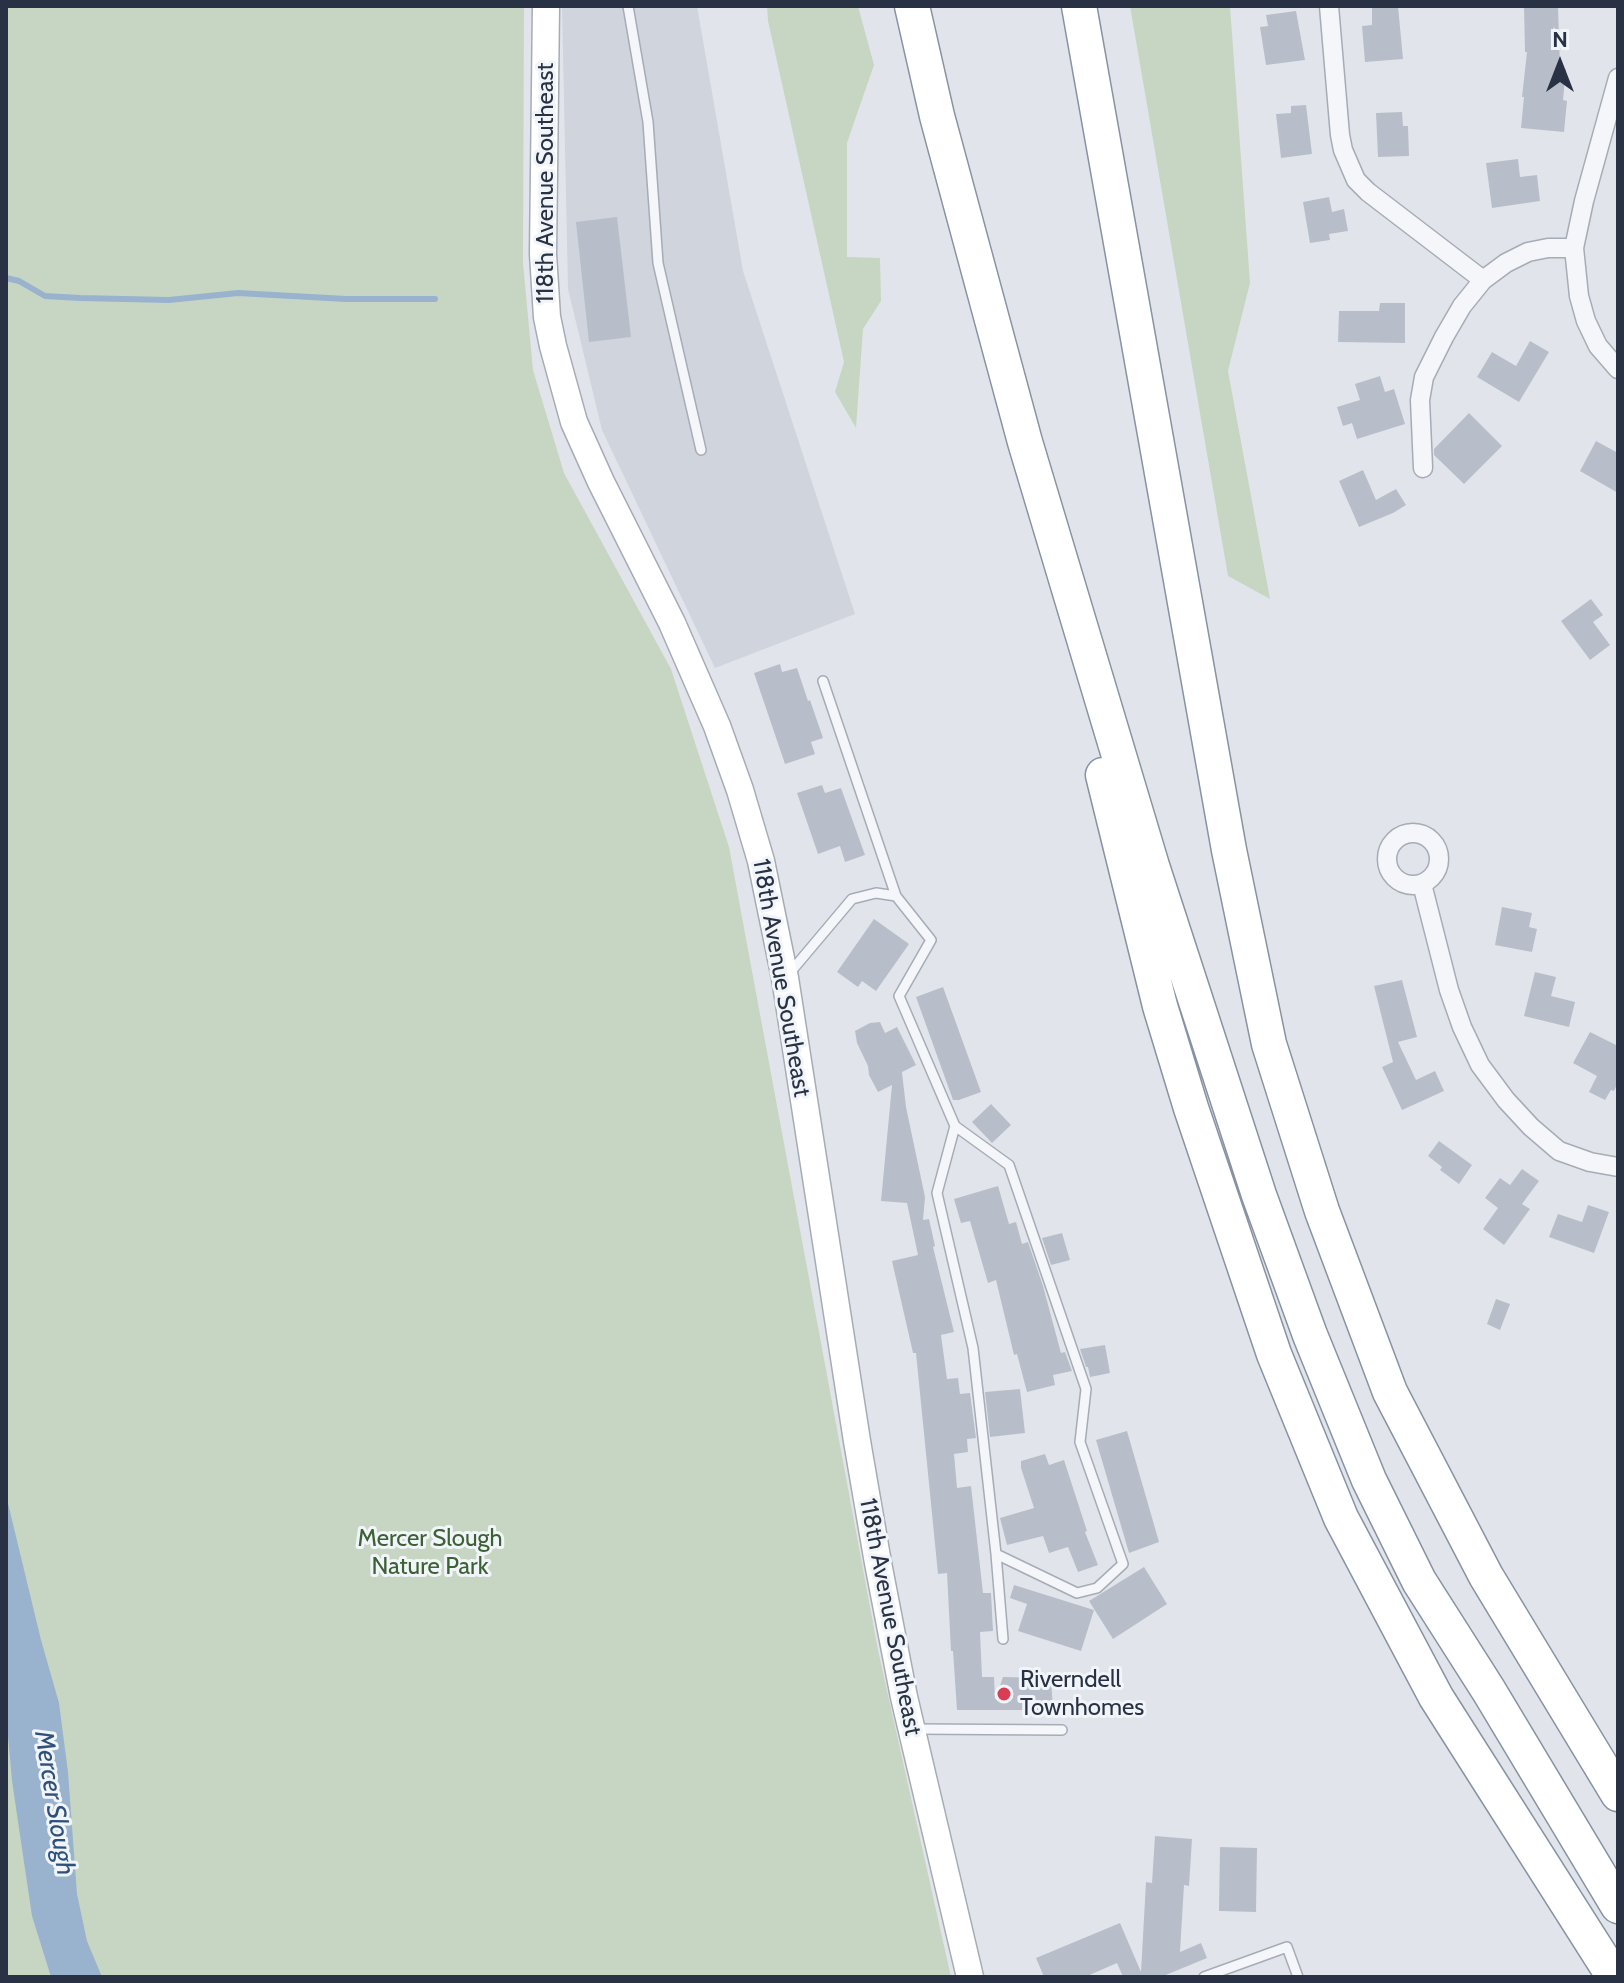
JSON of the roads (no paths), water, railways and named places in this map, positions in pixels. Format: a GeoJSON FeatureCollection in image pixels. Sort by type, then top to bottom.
{"type":"FeatureCollection","features":[{"type":"Feature","properties":{"kind":"highway"},"geometry":{"type":"LineString","coordinates":[[912,6],[937,116],[1025,442],[1162,896],[1259,1195],[1369,1480],[1419,1581],[1618,1906]]}},
{"type":"Feature","properties":{"kind":"highway"},"geometry":{"type":"LineString","coordinates":[[1079,6],[1229,850],[1269,1044],[1322,1211],[1390,1392],[1486,1576],[1618,1794]]}},
{"type":"Feature","properties":{"kind":"highway"},"geometry":{"type":"LineString","coordinates":[[1025,442],[1080,683],[1160,1006],[1274,1354],[1341,1518],[1436,1697],[1614,1977]]}},
{"type":"Feature","properties":{"kind":"street","name":"118th Avenue Southeast"},"geometry":{"type":"LineString","coordinates":[[546,6],[543,254],[547,317],[558,368],[579,434],[698,680],[728,755],[761,861],[785,978],[878,1563],[912,1729],[970,1977]]}},
{"type":"Feature","properties":{"kind":"street"},"geometry":{"type":"LineString","coordinates":[[1329,6],[1340,135],[1349,168],[1368,192],[1483,280]]}},
{"type":"Feature","properties":{"kind":"street"},"geometry":{"type":"LineString","coordinates":[[1618,78],[1574,248],[1579,296],[1586,321],[1598,346],[1618,369]]}},
{"type":"Feature","properties":{"kind":"street"},"geometry":{"type":"LineString","coordinates":[[1423,468],[1420,400],[1424,377],[1456,316],[1483,280],[1506,263],[1528,252],[1574,248]]}},
{"type":"Feature","properties":{"kind":"street"},"geometry":{"type":"LineString","coordinates":[[1422,884],[1449,990],[1480,1065],[1506,1100],[1559,1151],[1590,1162],[1618,1167]]}},
{"type":"Feature","properties":{"kind":"lane"},"geometry":{"type":"LineString","coordinates":[[628,6],[648,122],[658,263],[701,450]]}},
{"type":"Feature","properties":{"kind":"lane"},"geometry":{"type":"LineString","coordinates":[[823,681],[896,896],[931,940],[899,996],[955,1126],[1009,1165],[1086,1389],[1080,1442],[1123,1564],[1097,1588],[1077,1593],[996,1554]]}},
{"type":"Feature","properties":{"kind":"lane"},"geometry":{"type":"LineString","coordinates":[[785,978],[852,899],[876,893],[896,896]]}},
{"type":"Feature","properties":{"kind":"lane"},"geometry":{"type":"LineString","coordinates":[[955,1126],[937,1193],[973,1348],[1003,1639]]}},
{"type":"Feature","properties":{"kind":"lane"},"geometry":{"type":"LineString","coordinates":[[912,1729],[1062,1730]]}},
{"type":"Feature","properties":{"kind":"lane"},"geometry":{"type":"LineString","coordinates":[[1204,1977],[1287,1947],[1298,1977]]}},
{"type":"Feature","properties":{"kind":"water","name":"Mercer Slough"},"geometry":{"type":"Polygon","coordinates":[[[6,1495],[59,1703],[68,1772],[77,1894],[87,1941],[102,1977],[51,1977],[32,1916],[12,1781],[6,1714],[6,1495]]]}},
{"type":"Feature","properties":{"kind":"waterway"},"geometry":{"type":"LineString","coordinates":[[6,278],[19,281],[45,296],[80,298],[169,300],[238,293],[346,299],[435,299]]}},
{"type":"Feature","properties":{"kind":"place","name":"Riverndell Townhomes"},"geometry":{"type":"Point","coordinates":[1004,1694]}},
{"type":"Feature","properties":{"kind":"park label","name":"Mercer Slough Nature Park"},"geometry":{"type":"Point","coordinates":[430,1553]}}]}
